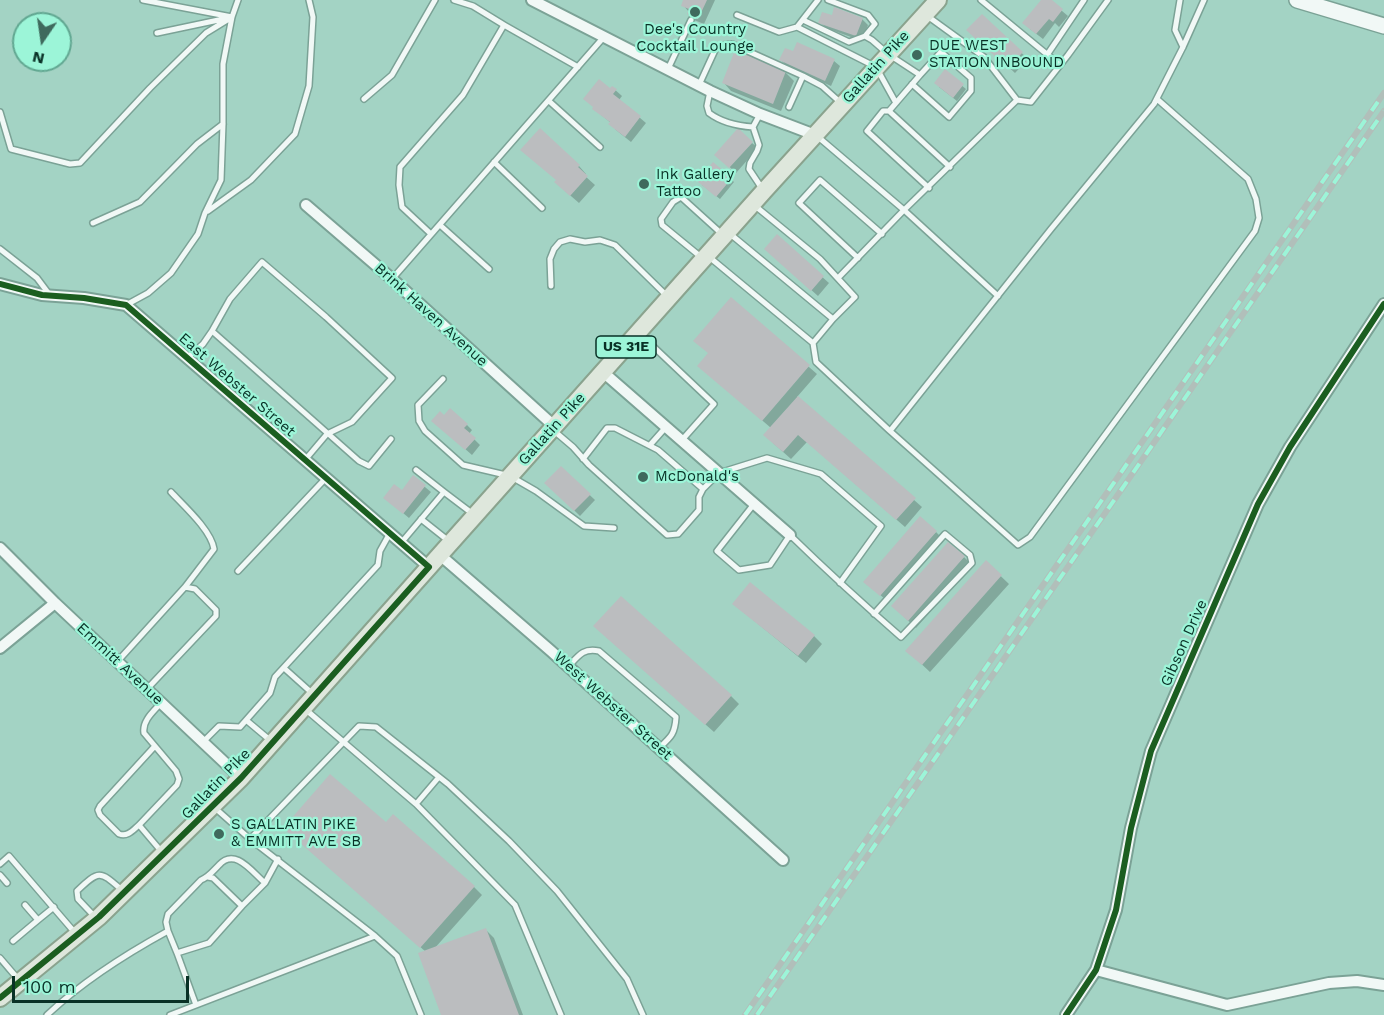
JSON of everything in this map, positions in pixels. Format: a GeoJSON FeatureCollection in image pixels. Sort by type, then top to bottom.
{"type":"FeatureCollection","features":[{"type":"Feature","properties":{"kind":"main road","name":"Gallatin Pike"},"geometry":{"type":"LineString","coordinates":[[0,998],[97,920],[241,778],[842,104],[938,0]]}},
{"type":"Feature","properties":{"kind":"main road"},"geometry":{"type":"LineString","coordinates":[[1298,0],[1384,26]]}},
{"type":"Feature","properties":{"kind":"street"},"geometry":{"type":"LineString","coordinates":[[532,0],[710,91],[760,114],[815,135]]}},
{"type":"Feature","properties":{"kind":"street","name":"Brink Haven Avenue"},"geometry":{"type":"LineString","coordinates":[[306,205],[392,279],[553,428]]}},
{"type":"Feature","properties":{"kind":"street"},"geometry":{"type":"LineString","coordinates":[[0,284],[42,295],[84,298],[126,305]]}},
{"type":"Feature","properties":{"kind":"street","name":"Gibson Drive"},"geometry":{"type":"LineString","coordinates":[[1065,1015],[1096,970],[1116,909],[1131,828],[1150,751],[1258,504],[1290,447],[1384,304]]}},
{"type":"Feature","properties":{"kind":"street","name":"East Webster Street"},"geometry":{"type":"LineString","coordinates":[[126,305],[401,543],[440,555]]}},
{"type":"Feature","properties":{"kind":"street"},"geometry":{"type":"LineString","coordinates":[[603,372],[790,535]]}},
{"type":"Feature","properties":{"kind":"street","name":"Emmitt Avenue"},"geometry":{"type":"LineString","coordinates":[[0,548],[55,603],[241,778]]}},
{"type":"Feature","properties":{"kind":"street","name":"West Webster Street"},"geometry":{"type":"LineString","coordinates":[[440,555],[783,860]]}},
{"type":"Feature","properties":{"kind":"street"},"geometry":{"type":"LineString","coordinates":[[0,648],[55,603]]}},
{"type":"Feature","properties":{"kind":"street"},"geometry":{"type":"LineString","coordinates":[[1096,970],[1227,1010],[1329,983],[1357,981],[1384,985]]}},
{"type":"Feature","properties":{"kind":"lane"},"geometry":{"type":"LineString","coordinates":[[143,0],[232,17]]}},
{"type":"Feature","properties":{"kind":"lane"},"geometry":{"type":"LineString","coordinates":[[126,305],[148,293],[171,273],[198,234],[221,180],[224,124],[223,64],[232,17],[238,0]]}},
{"type":"Feature","properties":{"kind":"lane"},"geometry":{"type":"LineString","coordinates":[[205,213],[251,180],[295,134],[309,86],[313,17],[309,0]]}},
{"type":"Feature","properties":{"kind":"lane"},"geometry":{"type":"LineString","coordinates":[[364,99],[392,75],[435,0]]}},
{"type":"Feature","properties":{"kind":"lane"},"geometry":{"type":"LineString","coordinates":[[454,0],[472,6],[578,67]]}},
{"type":"Feature","properties":{"kind":"lane"},"geometry":{"type":"LineString","coordinates":[[737,15],[779,32],[797,27],[818,0]]}},
{"type":"Feature","properties":{"kind":"lane"},"geometry":{"type":"LineString","coordinates":[[803,20],[849,42],[865,36],[875,24],[868,15],[828,0]]}},
{"type":"Feature","properties":{"kind":"lane"},"geometry":{"type":"LineString","coordinates":[[1047,55],[1084,0]]}},
{"type":"Feature","properties":{"kind":"lane"},"geometry":{"type":"LineString","coordinates":[[924,15],[984,57],[1017,100],[1031,102],[1108,0]]}},
{"type":"Feature","properties":{"kind":"lane"},"geometry":{"type":"LineString","coordinates":[[1179,0],[1175,30],[1183,47]]}},
{"type":"Feature","properties":{"kind":"lane"},"geometry":{"type":"LineString","coordinates":[[890,431],[1154,104],[1204,0]]}},
{"type":"Feature","properties":{"kind":"lane"},"geometry":{"type":"LineString","coordinates":[[985,1],[1060,65]]}},
{"type":"Feature","properties":{"kind":"lane"},"geometry":{"type":"LineString","coordinates":[[157,33],[232,17]]}},
{"type":"Feature","properties":{"kind":"lane"},"geometry":{"type":"LineString","coordinates":[[0,112],[11,149],[70,164],[80,163],[150,88],[206,33],[232,17]]}},
{"type":"Feature","properties":{"kind":"lane"},"geometry":{"type":"LineString","coordinates":[[668,69],[691,20]]}},
{"type":"Feature","properties":{"kind":"lane"},"geometry":{"type":"LineString","coordinates":[[431,234],[402,207],[399,185],[400,167],[463,95],[504,25]]}},
{"type":"Feature","properties":{"kind":"lane"},"geometry":{"type":"LineString","coordinates":[[797,27],[876,67],[896,103]]}},
{"type":"Feature","properties":{"kind":"lane"},"geometry":{"type":"LineString","coordinates":[[392,279],[604,36]]}},
{"type":"Feature","properties":{"kind":"lane"},"geometry":{"type":"LineString","coordinates":[[865,36],[920,75]]}},
{"type":"Feature","properties":{"kind":"lane"},"geometry":{"type":"LineString","coordinates":[[699,85],[716,48],[732,44],[822,86],[842,104]]}},
{"type":"Feature","properties":{"kind":"lane"},"geometry":{"type":"LineString","coordinates":[[889,111],[912,84],[941,52],[970,78],[971,92],[949,117],[912,84]]}},
{"type":"Feature","properties":{"kind":"lane"},"geometry":{"type":"LineString","coordinates":[[789,107],[803,76]]}},
{"type":"Feature","properties":{"kind":"lane"},"geometry":{"type":"LineString","coordinates":[[710,91],[707,106],[709,113],[738,126],[753,127]]}},
{"type":"Feature","properties":{"kind":"lane"},"geometry":{"type":"LineString","coordinates":[[833,319],[681,197],[673,202],[661,219],[662,225],[813,343],[816,362],[1018,544],[1030,537],[1255,231],[1259,218],[1256,199],[1248,179],[1157,99]]}},
{"type":"Feature","properties":{"kind":"lane"},"geometry":{"type":"LineString","coordinates":[[838,278],[1017,100]]}},
{"type":"Feature","properties":{"kind":"lane"},"geometry":{"type":"LineString","coordinates":[[549,101],[600,147]]}},
{"type":"Feature","properties":{"kind":"lane"},"geometry":{"type":"LineString","coordinates":[[929,188],[867,131],[883,111],[889,111],[950,166]]}},
{"type":"Feature","properties":{"kind":"lane"},"geometry":{"type":"LineString","coordinates":[[760,114],[753,127],[759,145],[749,170],[758,198],[855,297],[813,343]]}},
{"type":"Feature","properties":{"kind":"lane"},"geometry":{"type":"LineString","coordinates":[[93,223],[140,201],[197,144],[224,124]]}},
{"type":"Feature","properties":{"kind":"lane"},"geometry":{"type":"LineString","coordinates":[[815,135],[904,210],[998,296]]}},
{"type":"Feature","properties":{"kind":"lane"},"geometry":{"type":"LineString","coordinates":[[494,162],[542,208]]}},
{"type":"Feature","properties":{"kind":"lane"},"geometry":{"type":"LineString","coordinates":[[858,258],[799,203],[820,180],[882,234]]}},
{"type":"Feature","properties":{"kind":"lane"},"geometry":{"type":"LineString","coordinates":[[440,225],[489,269]]}},
{"type":"Feature","properties":{"kind":"lane"},"geometry":{"type":"LineString","coordinates":[[551,286],[550,259],[560,242],[570,239],[585,242],[600,240],[615,245],[669,298]]}},
{"type":"Feature","properties":{"kind":"lane"},"geometry":{"type":"LineString","coordinates":[[0,249],[37,278],[50,295]]}},
{"type":"Feature","properties":{"kind":"lane"},"geometry":{"type":"LineString","coordinates":[[187,358],[203,344],[230,299],[262,262],[326,317],[392,378],[352,422],[327,434],[305,460]]}},
{"type":"Feature","properties":{"kind":"lane"},"geometry":{"type":"LineString","coordinates":[[212,331],[359,461],[369,466],[391,439]]}},
{"type":"Feature","properties":{"kind":"lane"},"geometry":{"type":"LineString","coordinates":[[638,332],[714,404],[682,440]]}},
{"type":"Feature","properties":{"kind":"lane"},"geometry":{"type":"LineString","coordinates":[[443,379],[418,405],[419,421],[425,431],[464,465],[510,476],[536,491],[584,526],[614,528]]}},
{"type":"Feature","properties":{"kind":"lane"},"geometry":{"type":"LineString","coordinates":[[650,445],[666,427]]}},
{"type":"Feature","properties":{"kind":"lane"},"geometry":{"type":"LineString","coordinates":[[553,428],[589,465],[667,535],[678,534],[699,510],[699,497],[703,489],[719,473],[767,458],[821,474],[881,526],[840,583]]}},
{"type":"Feature","properties":{"kind":"lane"},"geometry":{"type":"LineString","coordinates":[[583,459],[607,428],[615,428],[658,450],[703,489]]}},
{"type":"Feature","properties":{"kind":"lane"},"geometry":{"type":"LineString","coordinates":[[416,470],[475,516]]}},
{"type":"Feature","properties":{"kind":"lane"},"geometry":{"type":"LineString","coordinates":[[238,571],[326,478]]}},
{"type":"Feature","properties":{"kind":"lane"},"geometry":{"type":"LineString","coordinates":[[117,662],[185,587],[214,549],[213,541],[171,492]]}},
{"type":"Feature","properties":{"kind":"lane"},"geometry":{"type":"LineString","coordinates":[[401,543],[444,492]]}},
{"type":"Feature","properties":{"kind":"lane"},"geometry":{"type":"LineString","coordinates":[[754,504],[717,551],[739,570],[770,566],[790,535],[840,583],[874,614],[901,637],[972,563],[970,555],[945,534],[874,614]]}},
{"type":"Feature","properties":{"kind":"lane"},"geometry":{"type":"LineString","coordinates":[[421,519],[440,555]]}},
{"type":"Feature","properties":{"kind":"lane"},"geometry":{"type":"LineString","coordinates":[[203,742],[219,726],[240,727],[270,693],[275,677],[378,565],[380,551],[390,533]]}},
{"type":"Feature","properties":{"kind":"lane"},"geometry":{"type":"LineString","coordinates":[[146,689],[216,616],[216,610],[195,589],[185,587]]}},
{"type":"Feature","properties":{"kind":"lane"},"geometry":{"type":"LineString","coordinates":[[568,667],[581,653],[590,650],[599,651],[676,717],[672,735],[659,748]]}},
{"type":"Feature","properties":{"kind":"lane"},"geometry":{"type":"LineString","coordinates":[[284,668],[344,742],[416,804],[515,905],[561,1015]]}},
{"type":"Feature","properties":{"kind":"lane"},"geometry":{"type":"LineString","coordinates":[[154,746],[98,810],[100,815],[123,836],[139,825],[177,785],[176,771],[144,733],[143,728],[145,722],[161,703]]}},
{"type":"Feature","properties":{"kind":"lane"},"geometry":{"type":"LineString","coordinates":[[246,720],[273,742]]}},
{"type":"Feature","properties":{"kind":"lane"},"geometry":{"type":"LineString","coordinates":[[250,839],[359,726],[376,727],[439,777],[509,841],[557,891],[627,979],[643,1015]]}},
{"type":"Feature","properties":{"kind":"lane"},"geometry":{"type":"LineString","coordinates":[[416,804],[439,777]]}},
{"type":"Feature","properties":{"kind":"lane"},"geometry":{"type":"LineString","coordinates":[[212,806],[397,956],[421,1015]]}},
{"type":"Feature","properties":{"kind":"lane"},"geometry":{"type":"LineString","coordinates":[[139,825],[164,854]]}},
{"type":"Feature","properties":{"kind":"lane"},"geometry":{"type":"LineString","coordinates":[[0,864],[9,856],[78,935]]}},
{"type":"Feature","properties":{"kind":"lane"},"geometry":{"type":"LineString","coordinates":[[196,1005],[168,931],[166,922],[168,914],[201,880],[208,877],[223,860],[230,857],[239,859],[265,883]]}},
{"type":"Feature","properties":{"kind":"lane"},"geometry":{"type":"LineString","coordinates":[[177,952],[209,943],[265,883],[278,859]]}},
{"type":"Feature","properties":{"kind":"lane"},"geometry":{"type":"LineString","coordinates":[[97,920],[78,899],[77,891],[90,878],[99,874],[105,875],[125,892]]}},
{"type":"Feature","properties":{"kind":"lane"},"geometry":{"type":"LineString","coordinates":[[0,875],[7,883]]}},
{"type":"Feature","properties":{"kind":"lane"},"geometry":{"type":"LineString","coordinates":[[208,877],[213,878],[242,906]]}},
{"type":"Feature","properties":{"kind":"lane"},"geometry":{"type":"LineString","coordinates":[[25,905],[38,920]]}},
{"type":"Feature","properties":{"kind":"lane"},"geometry":{"type":"LineString","coordinates":[[13,941],[54,907]]}},
{"type":"Feature","properties":{"kind":"lane"},"geometry":{"type":"LineString","coordinates":[[47,1015],[109,966],[168,931]]}},
{"type":"Feature","properties":{"kind":"lane"},"geometry":{"type":"LineString","coordinates":[[170,1015],[375,936]]}},
{"type":"Feature","properties":{"kind":"lane"},"geometry":{"type":"LineString","coordinates":[[0,958],[20,982]]}},
{"type":"Feature","properties":{"kind":"building","name":"Dee's Country Cocktail Lounge"},"geometry":{"type":"Polygon","coordinates":[[[683,0],[707,0],[698,19],[687,14],[689,9],[681,6],[683,0]]]}},
{"type":"Feature","properties":{"kind":"building"},"geometry":{"type":"Polygon","coordinates":[[[1041,0],[1052,0],[1063,9],[1053,22],[1049,19],[1036,34],[1022,23],[1041,0]]]}},
{"type":"Feature","properties":{"kind":"building"},"geometry":{"type":"Polygon","coordinates":[[[834,7],[863,18],[856,36],[818,23],[822,12],[832,15],[834,7]]]}},
{"type":"Feature","properties":{"kind":"building"},"geometry":{"type":"Polygon","coordinates":[[[982,14],[1023,52],[1008,68],[966,30],[982,14]]]}},
{"type":"Feature","properties":{"kind":"building"},"geometry":{"type":"Polygon","coordinates":[[[797,42],[835,59],[825,81],[779,60],[785,48],[793,51],[797,42]]]}},
{"type":"Feature","properties":{"kind":"building"},"geometry":{"type":"Polygon","coordinates":[[[735,50],[786,71],[773,104],[722,83],[735,50]]]}},
{"type":"Feature","properties":{"kind":"building"},"geometry":{"type":"Polygon","coordinates":[[[945,69],[964,84],[953,98],[934,83],[945,69]]]}},
{"type":"Feature","properties":{"kind":"building"},"geometry":{"type":"Polygon","coordinates":[[[599,79],[610,88],[612,86],[617,89],[613,94],[641,116],[625,137],[583,99],[599,79]]]}},
{"type":"Feature","properties":{"kind":"building"},"geometry":{"type":"Polygon","coordinates":[[[540,128],[580,165],[578,167],[588,176],[570,196],[554,182],[556,180],[520,150],[540,128]]]}},
{"type":"Feature","properties":{"kind":"building"},"geometry":{"type":"Polygon","coordinates":[[[738,128],[753,142],[729,168],[714,155],[738,128]]]}},
{"type":"Feature","properties":{"kind":"building"},"geometry":{"type":"Polygon","coordinates":[[[713,162],[732,178],[716,197],[697,181],[713,162]]]}},
{"type":"Feature","properties":{"kind":"building"},"geometry":{"type":"Polygon","coordinates":[[[777,234],[824,276],[811,291],[764,249],[777,234]]]}},
{"type":"Feature","properties":{"kind":"building"},"geometry":{"type":"Polygon","coordinates":[[[731,297],[810,365],[762,421],[697,366],[708,353],[693,341],[731,297]]]}},
{"type":"Feature","properties":{"kind":"building"},"geometry":{"type":"Polygon","coordinates":[[[798,396],[916,498],[896,520],[798,435],[783,452],[763,435],[798,396]]]}},
{"type":"Feature","properties":{"kind":"building"},"geometry":{"type":"Polygon","coordinates":[[[450,408],[468,424],[464,428],[476,438],[465,450],[431,421],[440,411],[444,415],[450,408]]]}},
{"type":"Feature","properties":{"kind":"building"},"geometry":{"type":"Polygon","coordinates":[[[561,466],[591,494],[574,511],[544,483],[561,466]]]}},
{"type":"Feature","properties":{"kind":"building"},"geometry":{"type":"Polygon","coordinates":[[[413,475],[426,485],[403,514],[383,498],[394,484],[402,490],[413,475]]]}},
{"type":"Feature","properties":{"kind":"building"},"geometry":{"type":"Polygon","coordinates":[[[920,516],[937,531],[880,596],[863,582],[920,516]]]}},
{"type":"Feature","properties":{"kind":"building"},"geometry":{"type":"Polygon","coordinates":[[[948,542],[965,556],[908,621],[891,606],[948,542]]]}},
{"type":"Feature","properties":{"kind":"building"},"geometry":{"type":"Polygon","coordinates":[[[986,560],[1002,575],[922,665],[905,651],[986,560]]]}},
{"type":"Feature","properties":{"kind":"building"},"geometry":{"type":"Polygon","coordinates":[[[750,582],[815,635],[798,656],[732,604],[750,582]]]}},
{"type":"Feature","properties":{"kind":"building"},"geometry":{"type":"Polygon","coordinates":[[[621,596],[732,695],[705,725],[593,626],[621,596]]]}},
{"type":"Feature","properties":{"kind":"building"},"geometry":{"type":"Polygon","coordinates":[[[330,774],[386,822],[393,814],[475,886],[420,948],[283,828],[330,774]]]}},
{"type":"Feature","properties":{"kind":"building"},"geometry":{"type":"Polygon","coordinates":[[[486,928],[519,1015],[441,1015],[418,953],[486,928]]]}},
{"type":"Feature","properties":{"kind":"railway"},"geometry":{"type":"LineString","coordinates":[[745,1015],[1384,93]]}},
{"type":"Feature","properties":{"kind":"railway"},"geometry":{"type":"LineString","coordinates":[[757,1015],[1384,111]]}},
{"type":"Feature","properties":{"kind":"cycle path"},"geometry":{"type":"LineString","coordinates":[[0,284],[42,295],[84,298],[126,305],[429,567],[241,778],[99,917],[0,998]]}},
{"type":"Feature","properties":{"kind":"cycle path"},"geometry":{"type":"LineString","coordinates":[[1066,1015],[1096,970],[1116,910],[1131,828],[1151,751],[1258,504],[1290,447],[1384,304]]}},
{"type":"Feature","properties":{"kind":"place","name":"Dee's Country Cocktail Lounge"},"geometry":{"type":"Point","coordinates":[695,12]}},
{"type":"Feature","properties":{"kind":"place","name":"DUE WEST STATION INBOUND"},"geometry":{"type":"Point","coordinates":[917,55]}},
{"type":"Feature","properties":{"kind":"place","name":"Ink Gallery Tattoo"},"geometry":{"type":"Point","coordinates":[644,184]}},
{"type":"Feature","properties":{"kind":"place","name":"McDonald's"},"geometry":{"type":"Point","coordinates":[643,477]}},
{"type":"Feature","properties":{"kind":"place","name":"S GALLATIN PIKE & EMMITT AVE SB"},"geometry":{"type":"Point","coordinates":[219,834]}}]}
